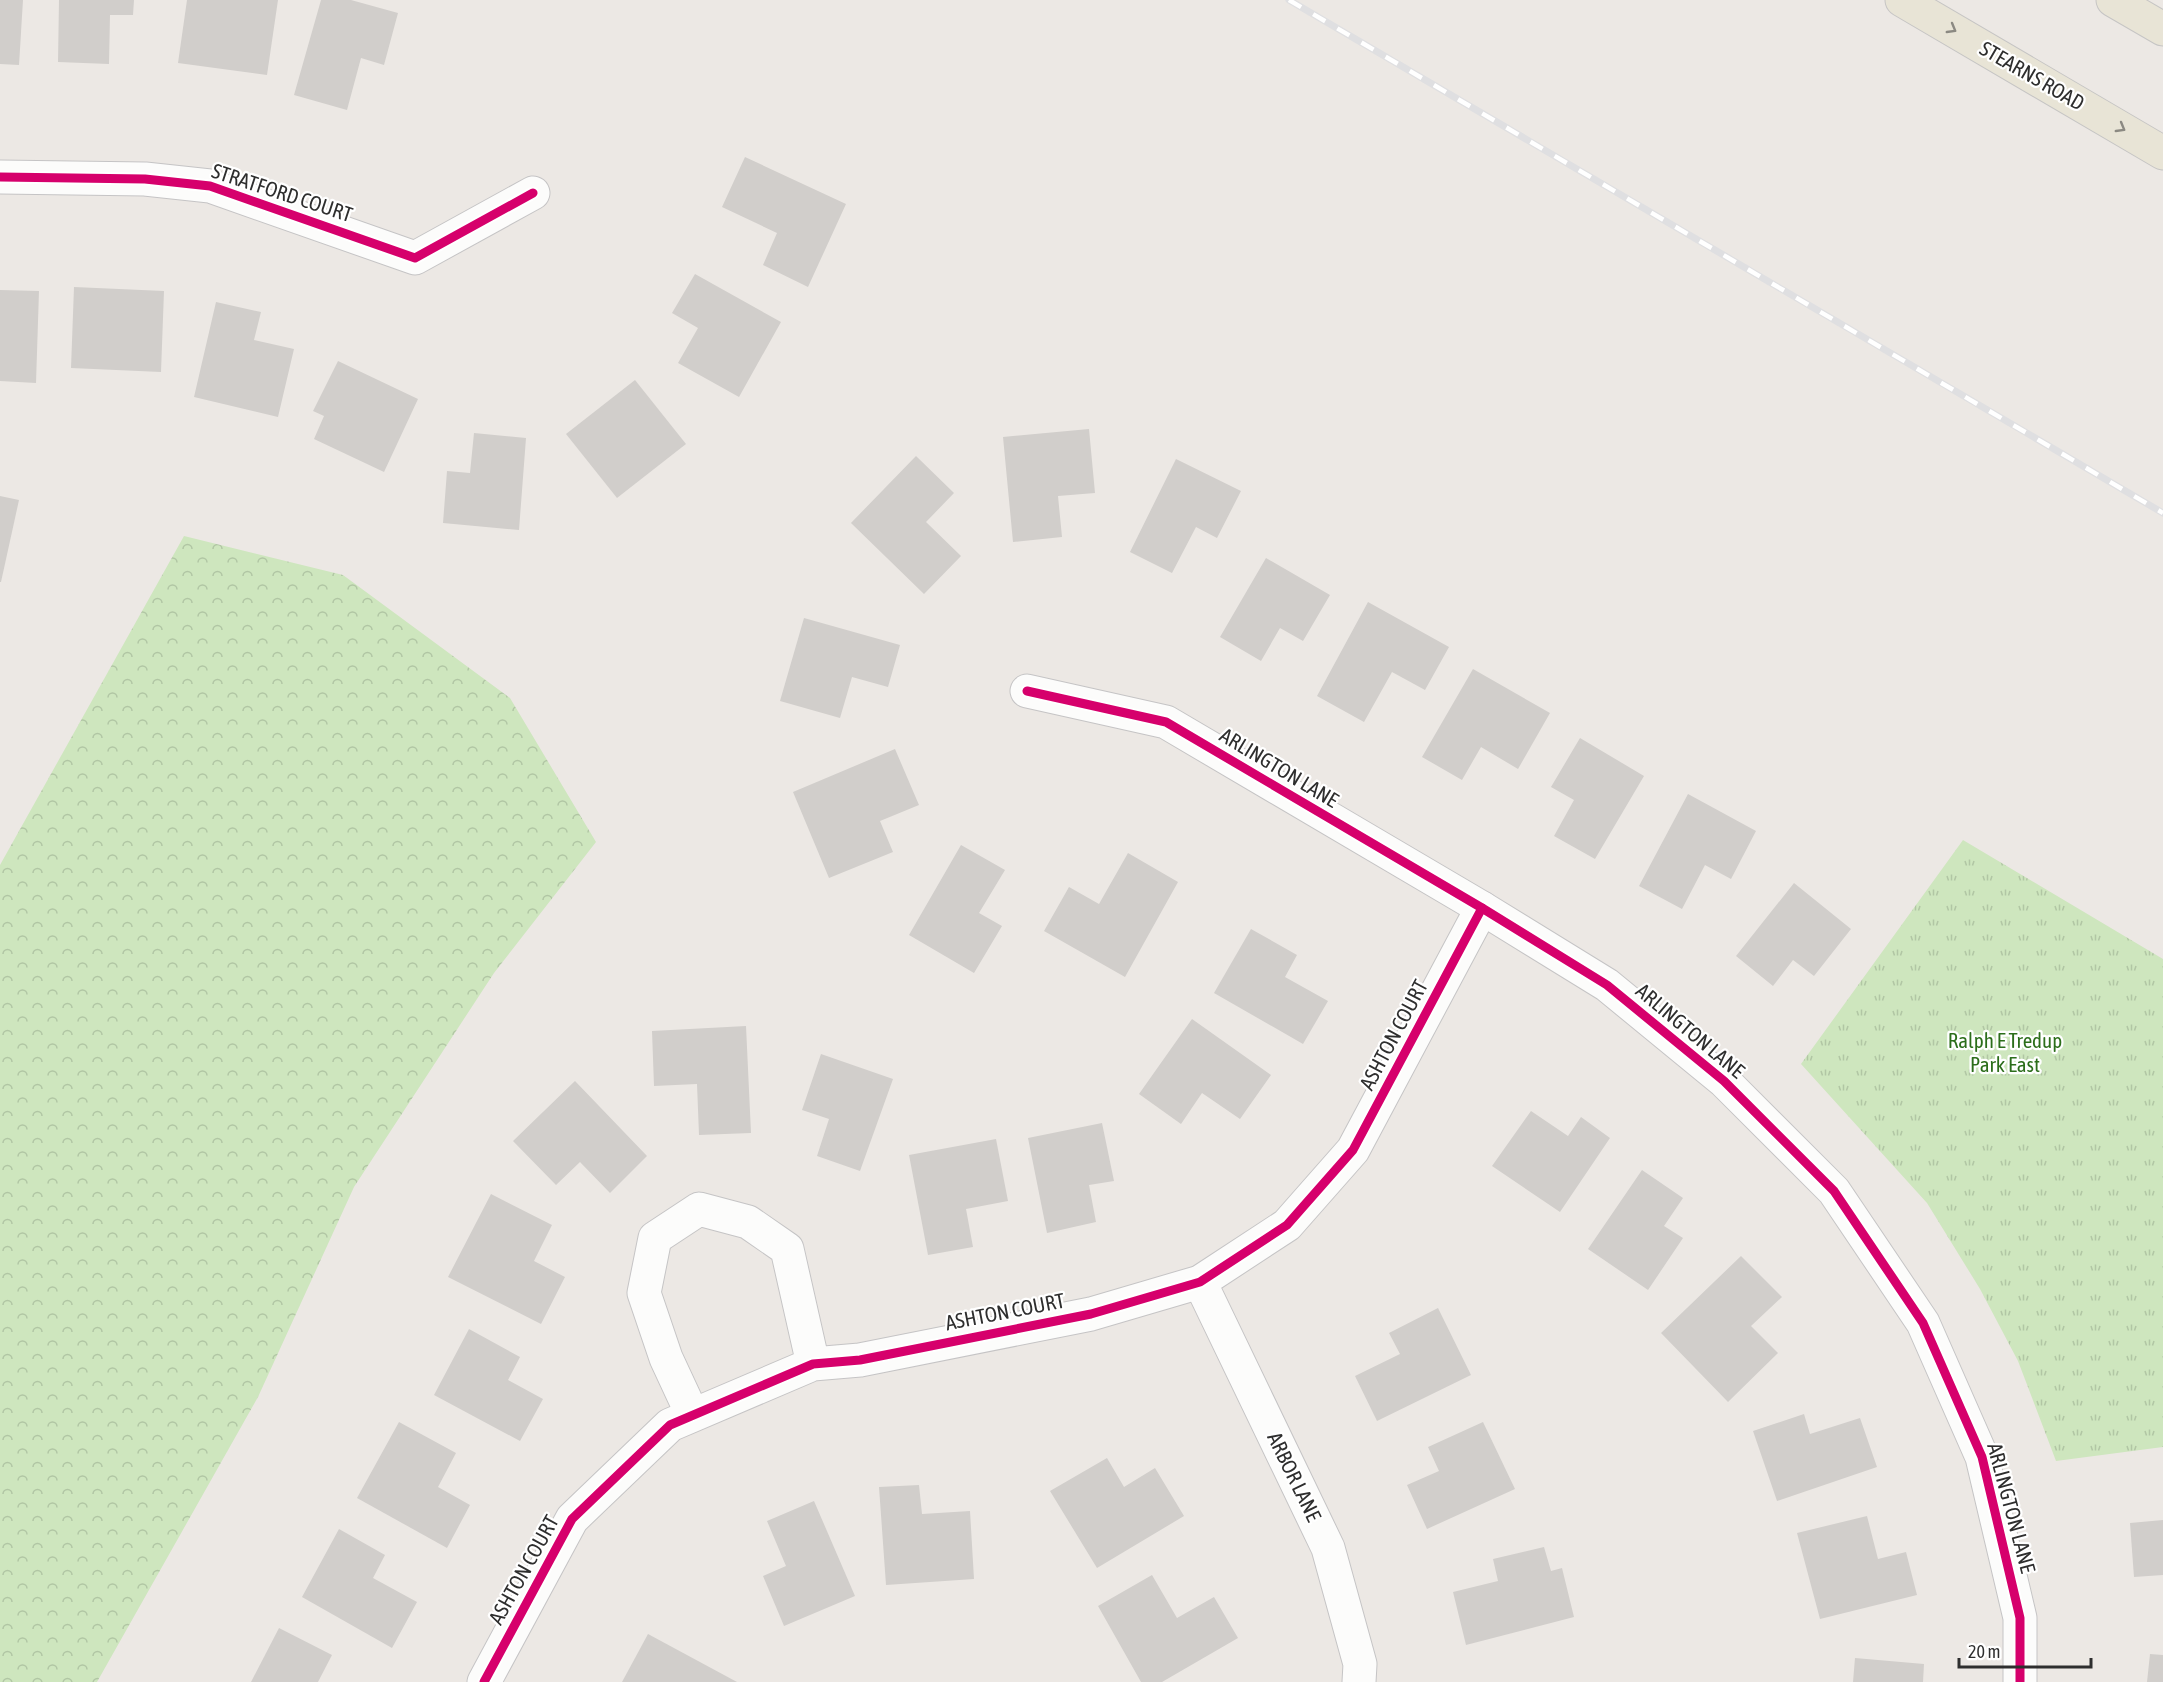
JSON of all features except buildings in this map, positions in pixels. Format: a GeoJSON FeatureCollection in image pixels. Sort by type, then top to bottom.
{"type":"FeatureCollection","features":[{"type":"Feature","properties":{"kind":"main road","name":"STEARNS ROAD"},"geometry":{"type":"LineString","coordinates":[[1902,0],[2163,153]]}},
{"type":"Feature","properties":{"kind":"main road"},"geometry":{"type":"LineString","coordinates":[[2113,0],[2163,29]]}},
{"type":"Feature","properties":{"kind":"street","name":"STRATFORD COURT"},"geometry":{"type":"LineString","coordinates":[[0,177],[145,179],[210,186],[415,258],[533,193]]}},
{"type":"Feature","properties":{"kind":"street","name":"ARLINGTON LANE"},"geometry":{"type":"LineString","coordinates":[[1027,691],[1166,722],[1482,908],[1607,985],[1724,1081],[1834,1191],[1923,1323],[1982,1457],[2020,1618],[2020,1682]]}},
{"type":"Feature","properties":{"kind":"street","name":"ASHTON COURT"},"geometry":{"type":"LineString","coordinates":[[484,1682],[572,1519],[670,1425],[813,1364],[860,1360],[1091,1314],[1200,1281],[1287,1226],[1353,1150],[1482,908]]}},
{"type":"Feature","properties":{"kind":"street"},"geometry":{"type":"LineString","coordinates":[[692,1414],[666,1358],[644,1293],[655,1238],[699,1209],[748,1222],[787,1249],[813,1364]]}},
{"type":"Feature","properties":{"kind":"street","name":"ARBOR LANE"},"geometry":{"type":"LineString","coordinates":[[1200,1281],[1328,1548],[1360,1664],[1359,1682]]}},
{"type":"Feature","properties":{"kind":"green space"},"geometry":{"type":"Polygon","coordinates":[[[184,536],[343,575],[510,698],[596,842],[494,973],[354,1187],[258,1397],[97,1682],[0,1682],[0,865],[184,536]]]}},
{"type":"Feature","properties":{"kind":"green space","name":"Ralph E Tredup Park East"},"geometry":{"type":"Polygon","coordinates":[[[1963,840],[2163,959],[2163,1447],[2056,1461],[2018,1361],[1980,1289],[1927,1203],[1801,1064],[1963,840]]]}},
{"type":"Feature","properties":{"kind":"railway"},"geometry":{"type":"LineString","coordinates":[[1289,0],[2163,513]]}},
{"type":"Feature","properties":{"kind":"cycle path"},"geometry":{"type":"LineString","coordinates":[[0,177],[145,179],[210,186],[415,258],[533,193]]}},
{"type":"Feature","properties":{"kind":"cycle path"},"geometry":{"type":"LineString","coordinates":[[1027,691],[1166,722],[1482,908],[1607,985],[1724,1081],[1834,1191],[1923,1323],[1982,1457],[2020,1618],[2020,1682]]}},
{"type":"Feature","properties":{"kind":"cycle path"},"geometry":{"type":"LineString","coordinates":[[484,1682],[572,1519],[670,1425],[813,1364],[860,1360],[1091,1314],[1200,1282],[1287,1225],[1353,1150],[1482,908]]}}]}
